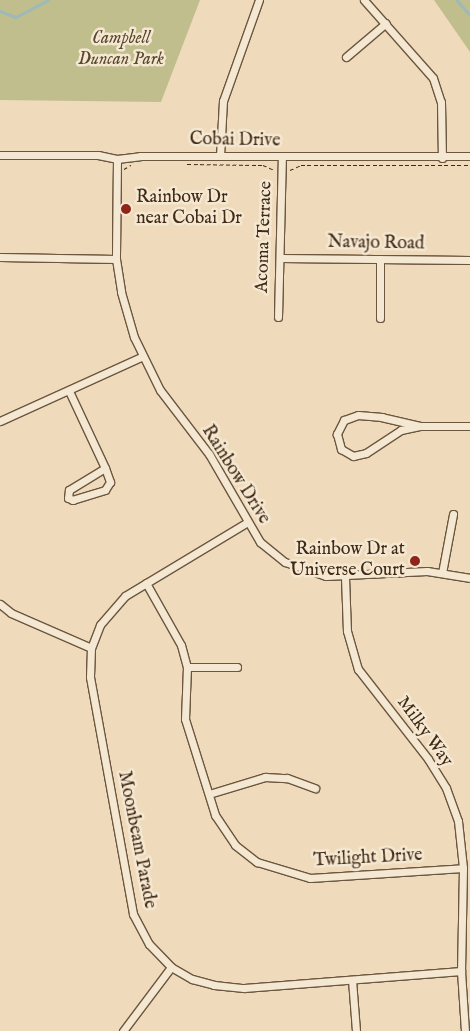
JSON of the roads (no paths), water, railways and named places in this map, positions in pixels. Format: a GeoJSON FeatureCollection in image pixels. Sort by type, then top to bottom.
{"type":"FeatureCollection","features":[{"type":"Feature","properties":{"kind":"street"},"geometry":{"type":"LineString","coordinates":[[220,156],[222,101],[259,0]]}},
{"type":"Feature","properties":{"kind":"street"},"geometry":{"type":"LineString","coordinates":[[364,0],[429,71],[437,86],[441,102],[442,158]]}},
{"type":"Feature","properties":{"kind":"street"},"geometry":{"type":"LineString","coordinates":[[346,57],[386,23]]}},
{"type":"Feature","properties":{"kind":"street","name":"Cobai Drive"},"geometry":{"type":"LineString","coordinates":[[0,154],[98,155],[116,159],[140,156],[442,158],[470,156]]}},
{"type":"Feature","properties":{"kind":"street","name":"Acoma Terrace"},"geometry":{"type":"LineString","coordinates":[[278,317],[281,258],[282,157]]}},
{"type":"Feature","properties":{"kind":"street","name":"Rainbow Drive"},"geometry":{"type":"LineString","coordinates":[[116,159],[116,259],[125,308],[143,356],[166,400],[216,466],[246,523],[260,542],[286,562],[311,573],[345,577],[415,571],[470,578]]}},
{"type":"Feature","properties":{"kind":"street"},"geometry":{"type":"LineString","coordinates":[[0,257],[116,259]]}},
{"type":"Feature","properties":{"kind":"street","name":"Navajo Road"},"geometry":{"type":"LineString","coordinates":[[281,258],[470,260]]}},
{"type":"Feature","properties":{"kind":"street"},"geometry":{"type":"LineString","coordinates":[[380,259],[380,318]]}},
{"type":"Feature","properties":{"kind":"street"},"geometry":{"type":"LineString","coordinates":[[0,421],[143,356]]}},
{"type":"Feature","properties":{"kind":"street"},"geometry":{"type":"LineString","coordinates":[[69,391],[105,468],[110,482],[108,489],[73,500],[68,498],[69,490],[105,468]]}},
{"type":"Feature","properties":{"kind":"street"},"geometry":{"type":"LineString","coordinates":[[420,426],[393,433],[360,456],[344,452],[337,434],[344,420],[364,415],[420,426],[470,426]]}},
{"type":"Feature","properties":{"kind":"street"},"geometry":{"type":"LineString","coordinates":[[442,573],[453,514]]}},
{"type":"Feature","properties":{"kind":"street","name":"Moonbeam Parade"},"geometry":{"type":"LineString","coordinates":[[246,523],[125,596],[100,625],[91,648],[90,677],[133,914],[149,944],[171,967],[192,979],[214,986],[244,988],[461,971]]}},
{"type":"Feature","properties":{"kind":"street","name":"Milky Way"},"geometry":{"type":"LineString","coordinates":[[345,577],[347,631],[358,669],[446,788],[458,821],[463,868],[461,971],[465,1031]]}},
{"type":"Feature","properties":{"kind":"street","name":"Twilight Drive"},"geometry":{"type":"LineString","coordinates":[[146,583],[181,645],[187,667],[184,719],[215,815],[235,845],[257,862],[280,872],[310,878],[353,878],[463,868]]}},
{"type":"Feature","properties":{"kind":"street"},"geometry":{"type":"LineString","coordinates":[[0,604],[11,613],[91,648]]}},
{"type":"Feature","properties":{"kind":"street"},"geometry":{"type":"LineString","coordinates":[[187,667],[237,667]]}},
{"type":"Feature","properties":{"kind":"street"},"geometry":{"type":"LineString","coordinates":[[209,794],[265,777],[287,778],[315,788]]}},
{"type":"Feature","properties":{"kind":"street"},"geometry":{"type":"LineString","coordinates":[[123,1031],[171,967]]}},
{"type":"Feature","properties":{"kind":"street"},"geometry":{"type":"LineString","coordinates":[[352,980],[356,1031]]}},
{"type":"Feature","properties":{"kind":"waterway"},"geometry":{"type":"LineString","coordinates":[[0,11],[16,17],[48,0]]}},
{"type":"Feature","properties":{"kind":"waterway"},"geometry":{"type":"LineString","coordinates":[[457,0],[470,15]]}},
{"type":"Feature","properties":{"kind":"place","name":"Rainbow Dr near Cobai Dr"},"geometry":{"type":"Point","coordinates":[126,209]}},
{"type":"Feature","properties":{"kind":"place","name":"Rainbow Dr at Universe Court"},"geometry":{"type":"Point","coordinates":[415,561]}},
{"type":"Feature","properties":{"kind":"park label","name":"Campbell Duncan Park"},"geometry":{"type":"Point","coordinates":[121,50]}}]}
